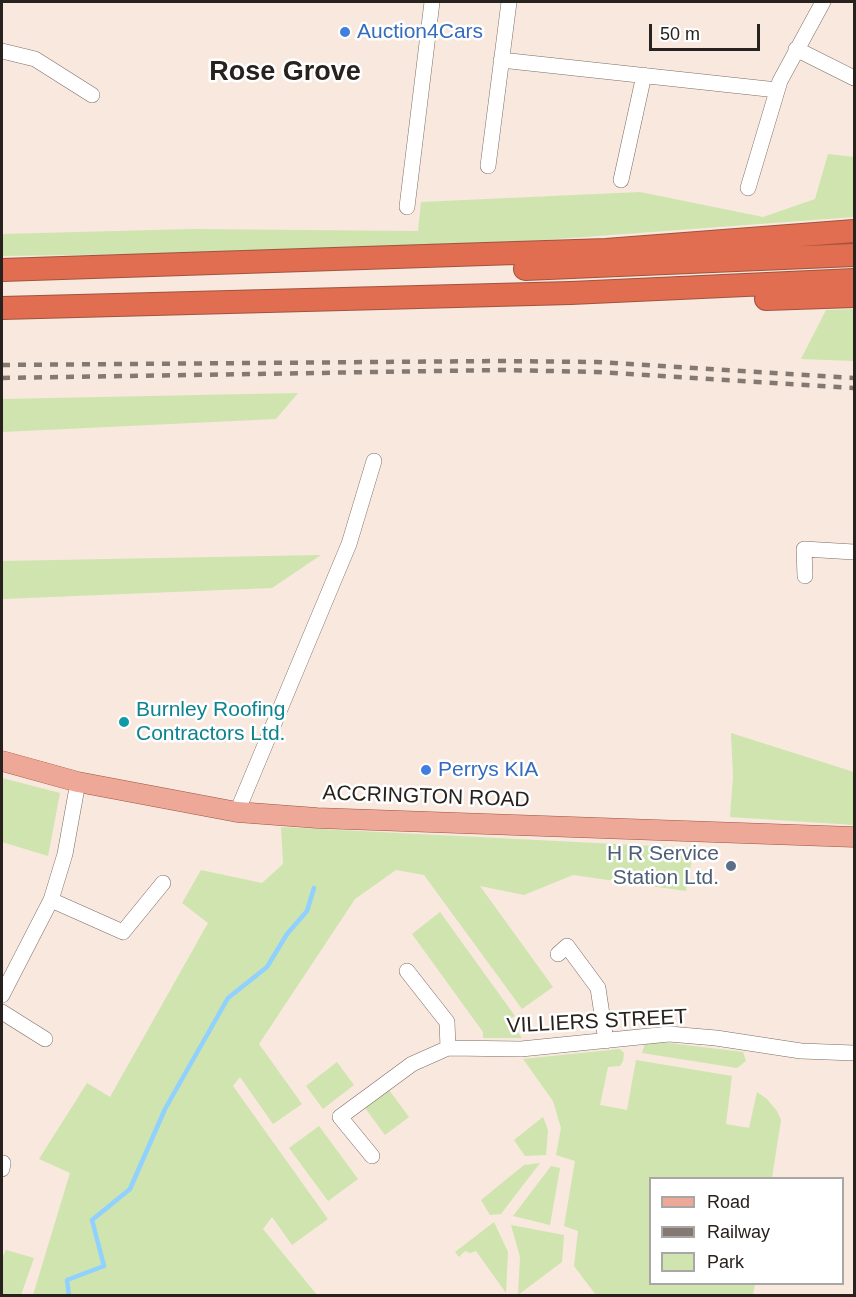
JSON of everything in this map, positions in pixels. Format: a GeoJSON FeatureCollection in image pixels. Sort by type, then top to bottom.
{"type":"FeatureCollection","features":[{"type":"Feature","properties":{"kind":"highway"},"geometry":{"type":"LineString","coordinates":[[2,270],[594,251],[855,231]]}},
{"type":"Feature","properties":{"kind":"highway"},"geometry":{"type":"LineString","coordinates":[[2,283],[567,268],[855,255]]}},
{"type":"Feature","properties":{"kind":"highway"},"geometry":{"type":"LineString","coordinates":[[2,308],[571,293],[855,280]]}},
{"type":"Feature","properties":{"kind":"highway"},"geometry":{"type":"LineString","coordinates":[[282,301],[425,308],[855,296]]}},
{"type":"Feature","properties":{"kind":"main road","name":"ACCRINGTON ROAD"},"geometry":{"type":"LineString","coordinates":[[2,761],[78,782],[237,812],[317,818],[855,837]]}},
{"type":"Feature","properties":{"kind":"street"},"geometry":{"type":"LineString","coordinates":[[407,207],[432,2]]}},
{"type":"Feature","properties":{"kind":"street"},"geometry":{"type":"LineString","coordinates":[[488,166],[508,2]]}},
{"type":"Feature","properties":{"kind":"street"},"geometry":{"type":"LineString","coordinates":[[748,188],[786,66],[823,2]]}},
{"type":"Feature","properties":{"kind":"street"},"geometry":{"type":"LineString","coordinates":[[796,49],[855,78]]}},
{"type":"Feature","properties":{"kind":"street"},"geometry":{"type":"LineString","coordinates":[[2,51],[35,59],[92,95]]}},
{"type":"Feature","properties":{"kind":"street"},"geometry":{"type":"LineString","coordinates":[[501,60],[777,90]]}},
{"type":"Feature","properties":{"kind":"street"},"geometry":{"type":"LineString","coordinates":[[621,180],[644,75]]}},
{"type":"Feature","properties":{"kind":"street"},"geometry":{"type":"LineString","coordinates":[[237,812],[349,544],[374,461]]}},
{"type":"Feature","properties":{"kind":"street"},"geometry":{"type":"LineString","coordinates":[[805,576],[804,549],[855,552]]}},
{"type":"Feature","properties":{"kind":"street"},"geometry":{"type":"LineString","coordinates":[[2,995],[51,900],[65,854],[78,782]]}},
{"type":"Feature","properties":{"kind":"street"},"geometry":{"type":"LineString","coordinates":[[51,900],[123,932],[163,883]]}},
{"type":"Feature","properties":{"kind":"street"},"geometry":{"type":"LineString","coordinates":[[558,954],[567,946],[598,988],[606,1041]]}},
{"type":"Feature","properties":{"kind":"street"},"geometry":{"type":"LineString","coordinates":[[408,971],[447,1022],[448,1048]]}},
{"type":"Feature","properties":{"kind":"street"},"geometry":{"type":"LineString","coordinates":[[2,1012],[45,1039]]}},
{"type":"Feature","properties":{"kind":"street","name":"VILLIERS STREET"},"geometry":{"type":"LineString","coordinates":[[372,1156],[340,1117],[412,1064],[448,1048],[521,1049],[669,1034],[716,1038],[801,1051],[855,1053]]}},
{"type":"Feature","properties":{"kind":"green space"},"geometry":{"type":"Polygon","coordinates":[[[828,154],[854,157],[854,217],[544,240],[215,253],[2,256],[2,234],[192,229],[418,231],[421,202],[640,192],[763,217],[815,199],[828,154]]]}},
{"type":"Feature","properties":{"kind":"green space"},"geometry":{"type":"Polygon","coordinates":[[[854,309],[854,361],[801,359],[826,310],[854,309]]]}},
{"type":"Feature","properties":{"kind":"green space"},"geometry":{"type":"Polygon","coordinates":[[[298,393],[276,419],[2,432],[2,399],[298,393]]]}},
{"type":"Feature","properties":{"kind":"green space"},"geometry":{"type":"Polygon","coordinates":[[[321,555],[272,588],[2,599],[2,561],[321,555]]]}},
{"type":"Feature","properties":{"kind":"green space"},"geometry":{"type":"Polygon","coordinates":[[[731,733],[854,772],[854,825],[730,817],[733,776],[731,733]]]}},
{"type":"Feature","properties":{"kind":"green space"},"geometry":{"type":"Polygon","coordinates":[[[2,778],[60,793],[48,856],[2,842],[2,778]]]}},
{"type":"Feature","properties":{"kind":"green space"},"geometry":{"type":"Polygon","coordinates":[[[281,827],[694,848],[686,891],[573,875],[524,895],[480,886],[553,987],[522,1009],[424,875],[396,870],[355,899],[259,1044],[302,1104],[273,1124],[240,1077],[233,1086],[328,1219],[292,1245],[272,1217],[263,1229],[317,1295],[33,1295],[70,1173],[39,1159],[87,1083],[110,1097],[208,923],[182,903],[201,870],[262,883],[283,864],[281,827]]]}},
{"type":"Feature","properties":{"kind":"green space"},"geometry":{"type":"Polygon","coordinates":[[[440,912],[515,1016],[508,1020],[522,1038],[483,1038],[483,1032],[412,934],[440,912]]]}},
{"type":"Feature","properties":{"kind":"green space"},"geometry":{"type":"Polygon","coordinates":[[[660,1042],[743,1052],[746,1061],[737,1068],[642,1053],[645,1044],[660,1042]]]}},
{"type":"Feature","properties":{"kind":"green space"},"geometry":{"type":"Polygon","coordinates":[[[620,1049],[624,1053],[623,1061],[620,1066],[608,1067],[600,1105],[627,1110],[636,1060],[732,1076],[726,1124],[749,1128],[757,1092],[767,1099],[781,1120],[772,1177],[649,1177],[649,1285],[755,1285],[753,1295],[596,1295],[574,1266],[578,1231],[564,1226],[575,1161],[556,1155],[561,1128],[553,1101],[523,1059],[620,1049]]]}},
{"type":"Feature","properties":{"kind":"green space"},"geometry":{"type":"Polygon","coordinates":[[[337,1062],[354,1085],[323,1109],[306,1086],[337,1062]]]}},
{"type":"Feature","properties":{"kind":"green space"},"geometry":{"type":"Polygon","coordinates":[[[389,1090],[409,1117],[385,1135],[365,1108],[389,1090]]]}},
{"type":"Feature","properties":{"kind":"green space"},"geometry":{"type":"Polygon","coordinates":[[[543,1117],[548,1130],[546,1155],[525,1156],[514,1140],[543,1117]]]}},
{"type":"Feature","properties":{"kind":"green space"},"geometry":{"type":"Polygon","coordinates":[[[319,1126],[358,1179],[328,1201],[289,1148],[319,1126]]]}},
{"type":"Feature","properties":{"kind":"green space"},"geometry":{"type":"Polygon","coordinates":[[[540,1163],[501,1214],[490,1215],[481,1200],[524,1165],[540,1163]]]}},
{"type":"Feature","properties":{"kind":"green space"},"geometry":{"type":"Polygon","coordinates":[[[551,1166],[560,1168],[550,1225],[513,1216],[551,1166]]]}},
{"type":"Feature","properties":{"kind":"green space"},"geometry":{"type":"Polygon","coordinates":[[[494,1222],[508,1252],[506,1293],[476,1251],[470,1253],[465,1251],[459,1257],[455,1252],[494,1222]]]}},
{"type":"Feature","properties":{"kind":"green space"},"geometry":{"type":"Polygon","coordinates":[[[511,1225],[564,1235],[562,1262],[518,1295],[520,1257],[511,1225]]]}},
{"type":"Feature","properties":{"kind":"green space"},"geometry":{"type":"Polygon","coordinates":[[[6,1250],[34,1258],[21,1295],[2,1295],[2,1258],[6,1250]]]}},
{"type":"Feature","properties":{"kind":"waterway"},"geometry":{"type":"LineString","coordinates":[[69,1296],[67,1280],[104,1266],[92,1220],[130,1189],[165,1109],[228,998],[267,967],[287,934],[307,911],[314,888]]}},
{"type":"Feature","properties":{"kind":"railway"},"geometry":{"type":"LineString","coordinates":[[2,365],[596,362],[854,378]]}},
{"type":"Feature","properties":{"kind":"railway"},"geometry":{"type":"LineString","coordinates":[[2,378],[502,370],[596,372],[854,388]]}},
{"type":"Feature","properties":{"kind":"place","name":"Auction4Cars"},"geometry":{"type":"Point","coordinates":[345,32]}},
{"type":"Feature","properties":{"kind":"place","name":"Burnley Roofing Contractors Ltd."},"geometry":{"type":"Point","coordinates":[124,722]}},
{"type":"Feature","properties":{"kind":"place","name":"Perrys KIA"},"geometry":{"type":"Point","coordinates":[426,770]}},
{"type":"Feature","properties":{"kind":"place","name":"H R Service Station Ltd."},"geometry":{"type":"Point","coordinates":[731,866]}},
{"type":"Feature","properties":{"kind":"district","name":"Rose Grove"},"geometry":{"type":"Point","coordinates":[285,73]}}]}
